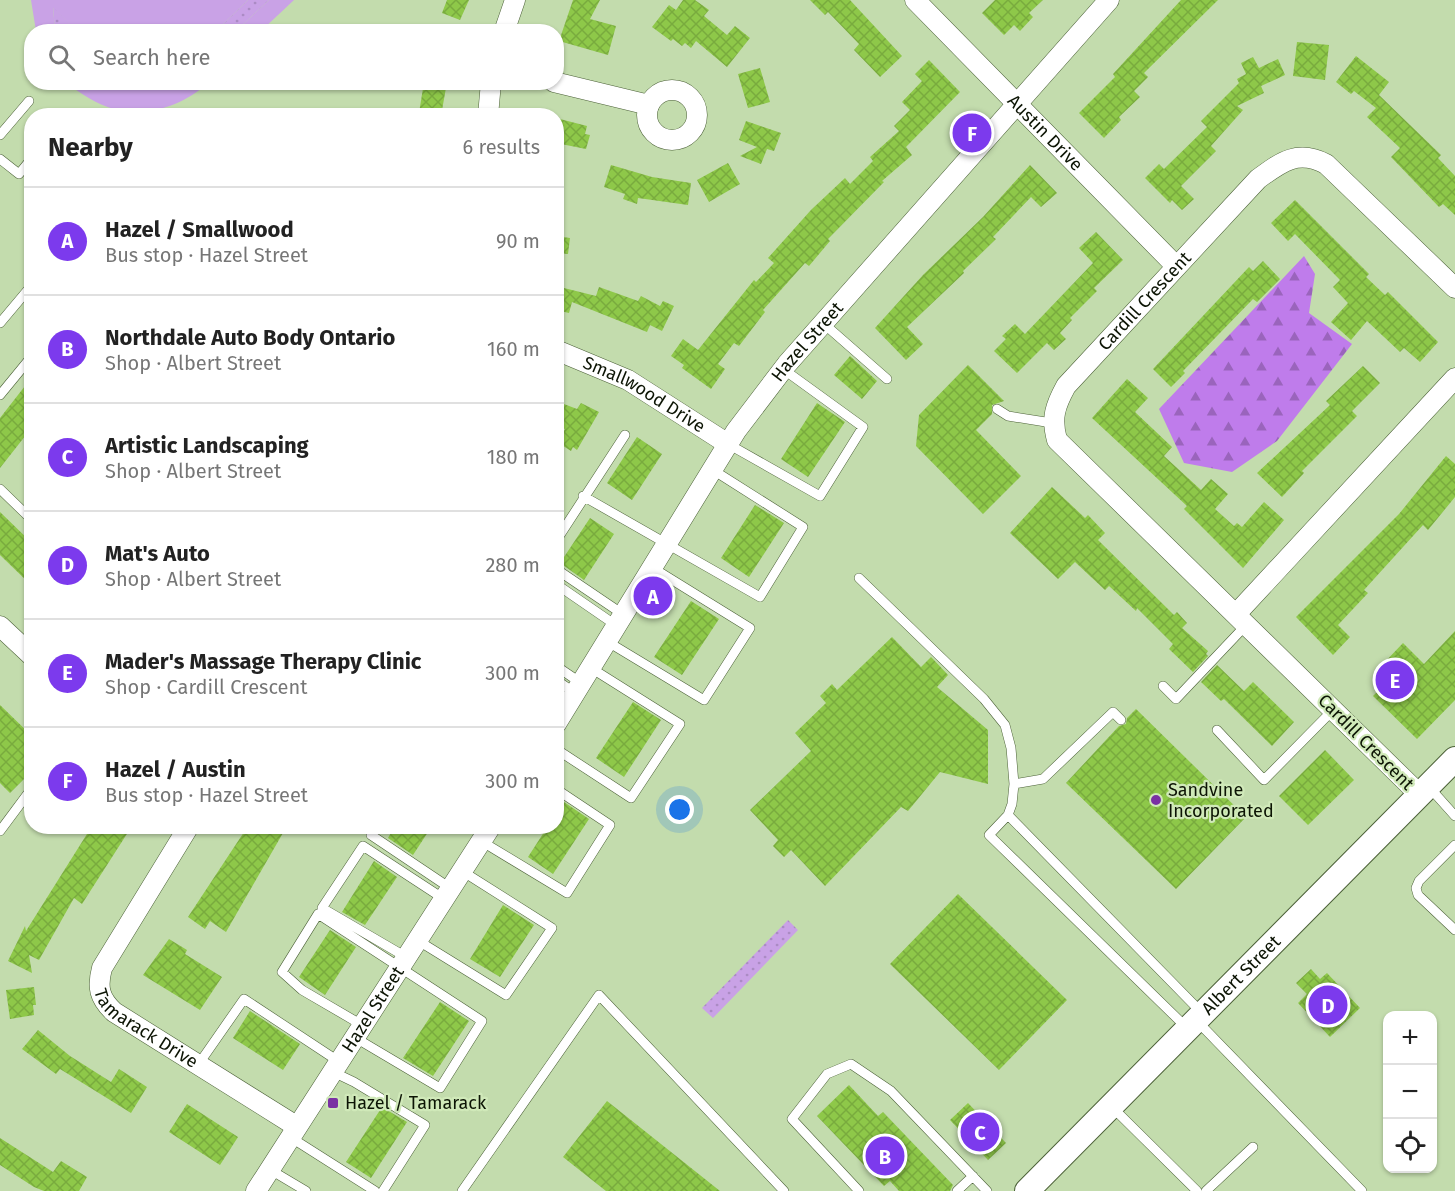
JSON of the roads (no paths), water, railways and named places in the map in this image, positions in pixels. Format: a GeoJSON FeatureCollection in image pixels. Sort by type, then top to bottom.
{"type":"FeatureCollection","features":[{"type":"Feature","properties":{"kind":"street"},"geometry":{"type":"LineString","coordinates":[[507,24],[515,0]]}},
{"type":"Feature","properties":{"kind":"street","name":"Austin Drive"},"geometry":{"type":"LineString","coordinates":[[915,0],[1176,266]]}},
{"type":"Feature","properties":{"kind":"street","name":"Hazel Street"},"geometry":{"type":"LineString","coordinates":[[564,711],[728,444],[783,369],[1016,103],[1110,0]]}},
{"type":"Feature","properties":{"kind":"street"},"geometry":{"type":"LineString","coordinates":[[564,84],[649,105]]}},
{"type":"Feature","properties":{"kind":"street"},"geometry":{"type":"LineString","coordinates":[[489,108],[490,90]]}},
{"type":"Feature","properties":{"kind":"street","name":"Cardill Crescent"},"geometry":{"type":"LineString","coordinates":[[1424,790],[1333,710],[1242,618],[1057,440],[1052,423],[1055,406],[1066,386],[1258,179],[1276,166],[1293,158],[1313,157],[1326,164],[1455,288]]}},
{"type":"Feature","properties":{"kind":"street","name":"Smallwood Drive"},"geometry":{"type":"LineString","coordinates":[[564,353],[611,370],[728,444]]}},
{"type":"Feature","properties":{"kind":"street"},"geometry":{"type":"LineString","coordinates":[[1242,618],[1455,378]]}},
{"type":"Feature","properties":{"kind":"street"},"geometry":{"type":"LineString","coordinates":[[0,626],[24,648]]}},
{"type":"Feature","properties":{"kind":"street","name":"Albert Street"},"geometry":{"type":"LineString","coordinates":[[1027,1191],[1455,759]]}},
{"type":"Feature","properties":{"kind":"street","name":"Tamarack Drive"},"geometry":{"type":"LineString","coordinates":[[184,834],[102,968],[98,987],[102,998],[114,1012],[198,1065],[293,1131]]}},
{"type":"Feature","properties":{"kind":"street","name":"Hazel Street"},"geometry":{"type":"LineString","coordinates":[[256,1191],[334,1066],[462,871],[483,834]]}},
{"type":"Feature","properties":{"kind":"lane"},"geometry":{"type":"LineString","coordinates":[[0,135],[29,101]]}},
{"type":"Feature","properties":{"kind":"lane"},"geometry":{"type":"LineString","coordinates":[[0,159],[19,174],[24,168]]}},
{"type":"Feature","properties":{"kind":"lane"},"geometry":{"type":"LineString","coordinates":[[0,323],[24,294]]}},
{"type":"Feature","properties":{"kind":"lane"},"geometry":{"type":"LineString","coordinates":[[823,322],[887,379]]}},
{"type":"Feature","properties":{"kind":"lane"},"geometry":{"type":"LineString","coordinates":[[0,395],[24,366]]}},
{"type":"Feature","properties":{"kind":"lane"},"geometry":{"type":"LineString","coordinates":[[728,444],[820,496],[863,427],[783,369]]}},
{"type":"Feature","properties":{"kind":"lane"},"geometry":{"type":"LineString","coordinates":[[997,409],[1008,416],[1052,423]]}},
{"type":"Feature","properties":{"kind":"lane"},"geometry":{"type":"LineString","coordinates":[[564,528],[583,496],[626,435]]}},
{"type":"Feature","properties":{"kind":"lane"},"geometry":{"type":"LineString","coordinates":[[583,496],[760,597],[803,527],[713,470]]}},
{"type":"Feature","properties":{"kind":"lane"},"geometry":{"type":"LineString","coordinates":[[0,489],[24,512]]}},
{"type":"Feature","properties":{"kind":"lane"},"geometry":{"type":"LineString","coordinates":[[564,577],[616,628],[704,700],[750,628],[653,568]]}},
{"type":"Feature","properties":{"kind":"lane"},"geometry":{"type":"LineString","coordinates":[[859,578],[1001,717],[1011,748],[1014,784],[1008,814],[989,835],[1195,1020]]}},
{"type":"Feature","properties":{"kind":"lane"},"geometry":{"type":"LineString","coordinates":[[564,589],[599,611],[616,628]]}},
{"type":"Feature","properties":{"kind":"lane"},"geometry":{"type":"LineString","coordinates":[[1163,686],[1176,699],[1242,618]]}},
{"type":"Feature","properties":{"kind":"lane"},"geometry":{"type":"LineString","coordinates":[[564,671],[582,681],[680,724],[631,798],[564,754]]}},
{"type":"Feature","properties":{"kind":"lane"},"geometry":{"type":"LineString","coordinates":[[564,680],[582,681]]}},
{"type":"Feature","properties":{"kind":"lane"},"geometry":{"type":"LineString","coordinates":[[1217,730],[1264,780],[1333,710]]}},
{"type":"Feature","properties":{"kind":"lane"},"geometry":{"type":"LineString","coordinates":[[1014,784],[1043,779],[1113,712],[1121,720]]}},
{"type":"Feature","properties":{"kind":"lane"},"geometry":{"type":"LineString","coordinates":[[1424,790],[1455,816]]}},
{"type":"Feature","properties":{"kind":"lane"},"geometry":{"type":"LineString","coordinates":[[489,834],[567,893],[610,825],[564,794]]}},
{"type":"Feature","properties":{"kind":"lane"},"geometry":{"type":"LineString","coordinates":[[0,831],[24,799]]}},
{"type":"Feature","properties":{"kind":"lane"},"geometry":{"type":"LineString","coordinates":[[1008,814],[1195,1020],[1362,1191]]}},
{"type":"Feature","properties":{"kind":"lane"},"geometry":{"type":"LineString","coordinates":[[372,834],[447,893]]}},
{"type":"Feature","properties":{"kind":"lane"},"geometry":{"type":"LineString","coordinates":[[1455,845],[1419,881],[1416,888],[1418,895],[1455,930]]}},
{"type":"Feature","properties":{"kind":"lane"},"geometry":{"type":"LineString","coordinates":[[402,962],[318,914],[282,972],[302,990],[440,1088],[482,1021],[402,962],[322,908],[363,846],[447,893]]}},
{"type":"Feature","properties":{"kind":"lane"},"geometry":{"type":"LineString","coordinates":[[417,940],[506,995],[552,928],[462,871]]}},
{"type":"Feature","properties":{"kind":"lane"},"geometry":{"type":"LineString","coordinates":[[462,1191],[599,994],[784,1191]]}},
{"type":"Feature","properties":{"kind":"lane"},"geometry":{"type":"LineString","coordinates":[[198,1065],[244,999],[354,1082],[424,1125],[383,1191]]}},
{"type":"Feature","properties":{"kind":"lane"},"geometry":{"type":"LineString","coordinates":[[859,1191],[792,1119],[827,1074],[851,1064],[891,1091],[987,1191]]}},
{"type":"Feature","properties":{"kind":"lane"},"geometry":{"type":"LineString","coordinates":[[1111,1106],[1197,1191]]}},
{"type":"Feature","properties":{"kind":"lane"},"geometry":{"type":"LineString","coordinates":[[293,1131],[375,1191]]}},
{"type":"Feature","properties":{"kind":"lane"},"geometry":{"type":"LineString","coordinates":[[1206,1191],[1253,1147]]}},
{"type":"Feature","properties":{"kind":"lane"},"geometry":{"type":"LineString","coordinates":[[269,1169],[306,1191]]}},
{"type":"Feature","properties":{"kind":"lane"},"geometry":{"type":"LineString","coordinates":[[957,1191],[973,1176]]}},
{"type":"Feature","properties":{"kind":"place","name":"Hazel / Austin"},"geometry":{"type":"Point","coordinates":[972,133]}},
{"type":"Feature","properties":{"kind":"place","name":"Hazel / Smallwood"},"geometry":{"type":"Point","coordinates":[653,596]}},
{"type":"Feature","properties":{"kind":"place","name":"Mader's Massage Therapy Clinic"},"geometry":{"type":"Point","coordinates":[1395,680]}},
{"type":"Feature","properties":{"kind":"place","name":"Sandvine Incorporated"},"geometry":{"type":"Point","coordinates":[1156,800]}},
{"type":"Feature","properties":{"kind":"place","name":"Mat's Auto"},"geometry":{"type":"Point","coordinates":[1328,1005]}},
{"type":"Feature","properties":{"kind":"place","name":"Hazel / Tamarack"},"geometry":{"type":"Point","coordinates":[333,1103]}},
{"type":"Feature","properties":{"kind":"place","name":"Artistic Landscaping"},"geometry":{"type":"Point","coordinates":[980,1132]}},
{"type":"Feature","properties":{"kind":"place","name":"Northdale Auto Body Ontario"},"geometry":{"type":"Point","coordinates":[885,1156]}}]}
